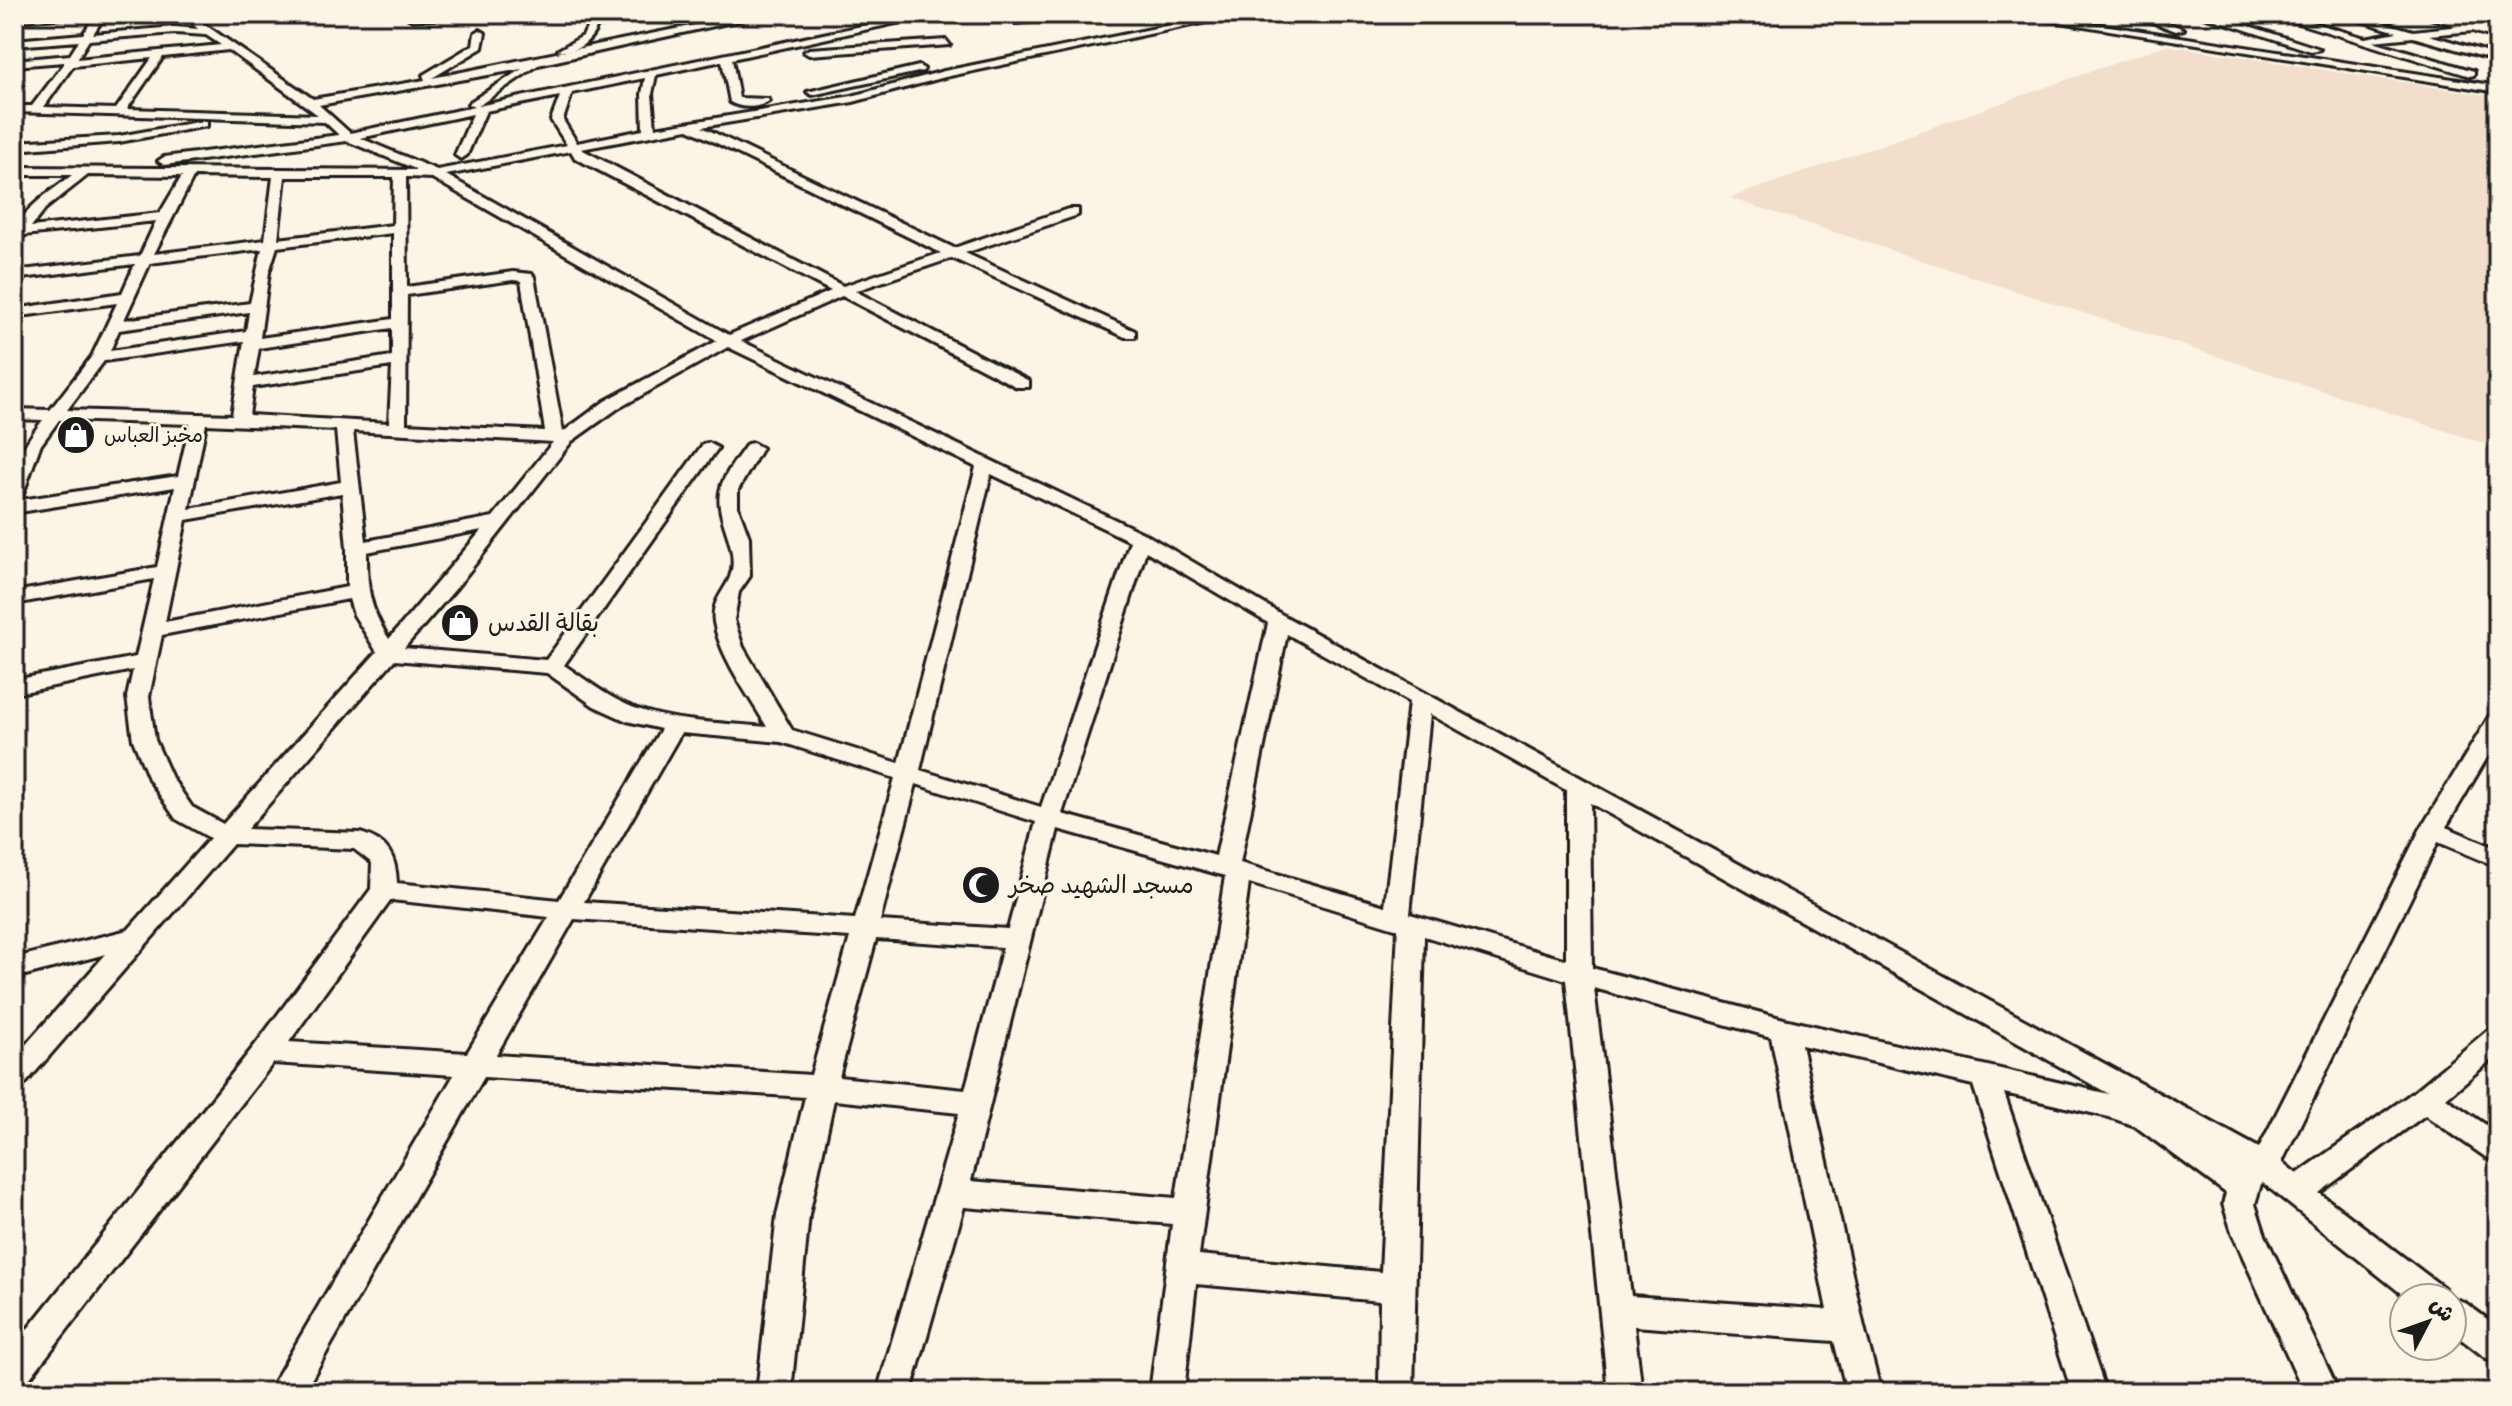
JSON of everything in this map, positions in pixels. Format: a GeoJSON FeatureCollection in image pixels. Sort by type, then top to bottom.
{"type":"FeatureCollection","features":[{"type":"Feature","properties":{"kind":"street"},"geometry":{"type":"LineString","coordinates":[[14,18],[93,14]]}},
{"type":"Feature","properties":{"kind":"street"},"geometry":{"type":"LineString","coordinates":[[35,110],[50,94],[101,14]]}},
{"type":"Feature","properties":{"kind":"street"},"geometry":{"type":"LineString","coordinates":[[470,26],[480,14]]}},
{"type":"Feature","properties":{"kind":"street"},"geometry":{"type":"LineString","coordinates":[[413,18],[487,14]]}},
{"type":"Feature","properties":{"kind":"street"},"geometry":{"type":"LineString","coordinates":[[452,115],[504,87],[540,61],[585,39],[593,30],[593,24],[583,14]]}},
{"type":"Feature","properties":{"kind":"street"},"geometry":{"type":"LineString","coordinates":[[593,24],[675,14]]}},
{"type":"Feature","properties":{"kind":"street"},"geometry":{"type":"LineString","coordinates":[[713,14],[723,23],[746,32]]}},
{"type":"Feature","properties":{"kind":"street"},"geometry":{"type":"LineString","coordinates":[[123,173],[151,157],[348,137],[651,72],[695,46],[723,23],[763,14]]}},
{"type":"Feature","properties":{"kind":"street"},"geometry":{"type":"LineString","coordinates":[[311,103],[540,61],[695,46],[726,56],[932,14]]}},
{"type":"Feature","properties":{"kind":"street"},"geometry":{"type":"LineString","coordinates":[[726,56],[736,103],[809,99],[890,91],[945,54],[1029,47],[1153,19],[1190,14],[1224,17]]}},
{"type":"Feature","properties":{"kind":"street"},"geometry":{"type":"LineString","coordinates":[[810,64],[876,48],[945,54],[1053,54],[1239,14]]}},
{"type":"Feature","properties":{"kind":"street"},"geometry":{"type":"LineString","coordinates":[[2014,14],[2498,89]]}},
{"type":"Feature","properties":{"kind":"street"},"geometry":{"type":"LineString","coordinates":[[2069,14],[2102,28]]}},
{"type":"Feature","properties":{"kind":"street"},"geometry":{"type":"LineString","coordinates":[[2135,14],[2233,47]]}},
{"type":"Feature","properties":{"kind":"street"},"geometry":{"type":"LineString","coordinates":[[2202,14],[2382,70]]}},
{"type":"Feature","properties":{"kind":"street"},"geometry":{"type":"LineString","coordinates":[[2274,14],[2498,81]]}},
{"type":"Feature","properties":{"kind":"street"},"geometry":{"type":"LineString","coordinates":[[2343,14],[2498,58]]}},
{"type":"Feature","properties":{"kind":"street"},"geometry":{"type":"LineString","coordinates":[[2423,14],[2498,32]]}},
{"type":"Feature","properties":{"kind":"street"},"geometry":{"type":"LineString","coordinates":[[2440,14],[2498,32]]}},
{"type":"Feature","properties":{"kind":"street"},"geometry":{"type":"LineString","coordinates":[[1015,21],[1080,15],[1089,28]]}},
{"type":"Feature","properties":{"kind":"street"},"geometry":{"type":"LineString","coordinates":[[14,31],[28,16]]}},
{"type":"Feature","properties":{"kind":"street"},"geometry":{"type":"LineString","coordinates":[[2149,19],[2179,16]]}},
{"type":"Feature","properties":{"kind":"street"},"geometry":{"type":"LineString","coordinates":[[14,43],[175,30],[202,23],[311,103],[348,137],[435,174],[728,341],[1140,539],[1279,621],[1578,786],[2254,1177]]}},
{"type":"Feature","properties":{"kind":"street"},"geometry":{"type":"LineString","coordinates":[[873,25],[876,48]]}},
{"type":"Feature","properties":{"kind":"street"},"geometry":{"type":"LineString","coordinates":[[2305,46],[2473,28]]}},
{"type":"Feature","properties":{"kind":"street"},"geometry":{"type":"LineString","coordinates":[[416,84],[478,46],[480,33]]}},
{"type":"Feature","properties":{"kind":"street"},"geometry":{"type":"LineString","coordinates":[[766,37],[794,42]]}},
{"type":"Feature","properties":{"kind":"street"},"geometry":{"type":"LineString","coordinates":[[807,39],[809,99]]}},
{"type":"Feature","properties":{"kind":"street"},"geometry":{"type":"LineString","coordinates":[[14,63],[159,55],[234,47]]}},
{"type":"Feature","properties":{"kind":"street"},"geometry":{"type":"LineString","coordinates":[[1029,47],[1053,54]]}},
{"type":"Feature","properties":{"kind":"street"},"geometry":{"type":"LineString","coordinates":[[119,112],[159,55]]}},
{"type":"Feature","properties":{"kind":"street"},"geometry":{"type":"LineString","coordinates":[[649,132],[647,94],[651,72]]}},
{"type":"Feature","properties":{"kind":"street"},"geometry":{"type":"LineString","coordinates":[[567,91],[557,120],[579,155],[1023,384]]}},
{"type":"Feature","properties":{"kind":"street"},"geometry":{"type":"LineString","coordinates":[[14,171],[435,174],[809,99]]}},
{"type":"Feature","properties":{"kind":"street"},"geometry":{"type":"LineString","coordinates":[[14,109],[329,119]]}},
{"type":"Feature","properties":{"kind":"street"},"geometry":{"type":"LineString","coordinates":[[461,155],[481,109]]}},
{"type":"Feature","properties":{"kind":"street"},"geometry":{"type":"LineString","coordinates":[[14,146],[133,138],[242,116]]}},
{"type":"Feature","properties":{"kind":"street"},"geometry":{"type":"LineString","coordinates":[[689,125],[953,253],[1130,334]]}},
{"type":"Feature","properties":{"kind":"street"},"geometry":{"type":"LineString","coordinates":[[133,138],[151,157]]}},
{"type":"Feature","properties":{"kind":"street"},"geometry":{"type":"LineString","coordinates":[[16,238],[40,206],[84,172]]}},
{"type":"Feature","properties":{"kind":"street"},"geometry":{"type":"LineString","coordinates":[[14,494],[32,445],[99,357],[165,216],[190,173]]}},
{"type":"Feature","properties":{"kind":"street"},"geometry":{"type":"LineString","coordinates":[[240,420],[262,272],[271,243],[279,173]]}},
{"type":"Feature","properties":{"kind":"street"},"geometry":{"type":"LineString","coordinates":[[397,429],[400,175]]}},
{"type":"Feature","properties":{"kind":"street"},"geometry":{"type":"LineString","coordinates":[[14,1077],[26,1054],[138,937],[450,583],[561,437],[611,405],[728,341],[842,291],[1073,212]]}},
{"type":"Feature","properties":{"kind":"street"},"geometry":{"type":"LineString","coordinates":[[16,238],[165,216]]}},
{"type":"Feature","properties":{"kind":"street"},"geometry":{"type":"LineString","coordinates":[[14,275],[399,228]]}},
{"type":"Feature","properties":{"kind":"street"},"geometry":{"type":"LineString","coordinates":[[399,292],[513,276],[527,277],[561,437]]}},
{"type":"Feature","properties":{"kind":"street"},"geometry":{"type":"LineString","coordinates":[[14,313],[127,297]]}},
{"type":"Feature","properties":{"kind":"street"},"geometry":{"type":"LineString","coordinates":[[113,326],[256,307]]}},
{"type":"Feature","properties":{"kind":"street"},"geometry":{"type":"LineString","coordinates":[[99,357],[398,323]]}},
{"type":"Feature","properties":{"kind":"street"},"geometry":{"type":"LineString","coordinates":[[247,383],[400,360]]}},
{"type":"Feature","properties":{"kind":"street"},"geometry":{"type":"LineString","coordinates":[[14,414],[240,420],[561,437]]}},
{"type":"Feature","properties":{"kind":"street"},"geometry":{"type":"LineString","coordinates":[[14,1372],[266,1052],[384,890],[384,860],[360,841],[225,836],[184,813],[161,779],[144,740],[138,697],[199,419]]}},
{"type":"Feature","properties":{"kind":"street"},"geometry":{"type":"LineString","coordinates":[[344,426],[357,548],[357,591],[364,615],[388,653]]}},
{"type":"Feature","properties":{"kind":"street"},"geometry":{"type":"LineString","coordinates":[[14,448],[32,445]]}},
{"type":"Feature","properties":{"kind":"street"},"geometry":{"type":"LineString","coordinates":[[552,667],[709,448]]}},
{"type":"Feature","properties":{"kind":"street"},"geometry":{"type":"LineString","coordinates":[[753,448],[729,490],[729,507],[740,537],[740,576],[729,592],[724,620],[733,647],[783,735]]}},
{"type":"Feature","properties":{"kind":"street"},"geometry":{"type":"LineString","coordinates":[[774,1392],[793,1215],[822,1087],[934,677],[985,464]]}},
{"type":"Feature","properties":{"kind":"street"},"geometry":{"type":"LineString","coordinates":[[14,507],[186,480]]}},
{"type":"Feature","properties":{"kind":"street"},"geometry":{"type":"LineString","coordinates":[[178,516],[351,486]]}},
{"type":"Feature","properties":{"kind":"street"},"geometry":{"type":"LineString","coordinates":[[357,548],[499,521]]}},
{"type":"Feature","properties":{"kind":"street"},"geometry":{"type":"LineString","coordinates":[[894,1392],[953,1193],[1049,818],[1140,539]]}},
{"type":"Feature","properties":{"kind":"street"},"geometry":{"type":"LineString","coordinates":[[14,598],[167,571]]}},
{"type":"Feature","properties":{"kind":"street"},"geometry":{"type":"LineString","coordinates":[[155,630],[357,591]]}},
{"type":"Feature","properties":{"kind":"street"},"geometry":{"type":"LineString","coordinates":[[1167,1392],[1232,869],[1279,621]]}},
{"type":"Feature","properties":{"kind":"street"},"geometry":{"type":"LineString","coordinates":[[388,653],[552,667],[602,701],[635,716],[674,725],[783,735],[1049,818],[1232,869],[1579,974],[1784,1030],[2111,1106],[2145,1118],[2254,1177],[2298,1191],[2347,1234],[2411,1282]]}},
{"type":"Feature","properties":{"kind":"street"},"geometry":{"type":"LineString","coordinates":[[14,687],[146,661]]}},
{"type":"Feature","properties":{"kind":"street"},"geometry":{"type":"LineString","coordinates":[[1396,1392],[1404,920],[1420,699]]}},
{"type":"Feature","properties":{"kind":"street"},"geometry":{"type":"LineString","coordinates":[[2322,1392],[2249,1235],[2239,1204],[2432,830],[2498,720]]}},
{"type":"Feature","properties":{"kind":"street"},"geometry":{"type":"LineString","coordinates":[[285,1392],[674,725]]}},
{"type":"Feature","properties":{"kind":"street"},"geometry":{"type":"LineString","coordinates":[[1578,786],[1579,974],[1625,1392]]}},
{"type":"Feature","properties":{"kind":"street"},"geometry":{"type":"LineString","coordinates":[[2432,830],[2498,859]]}},
{"type":"Feature","properties":{"kind":"street"},"geometry":{"type":"LineString","coordinates":[[384,890],[568,910],[1018,939]]}},
{"type":"Feature","properties":{"kind":"street"},"geometry":{"type":"LineString","coordinates":[[14,968],[138,937]]}},
{"type":"Feature","properties":{"kind":"street"},"geometry":{"type":"LineString","coordinates":[[1784,1030],[1847,1327],[1864,1392]]}},
{"type":"Feature","properties":{"kind":"street"},"geometry":{"type":"LineString","coordinates":[[2298,1191],[2425,1099],[2498,1038]]}},
{"type":"Feature","properties":{"kind":"street"},"geometry":{"type":"LineString","coordinates":[[266,1052],[822,1087],[977,1103]]}},
{"type":"Feature","properties":{"kind":"street"},"geometry":{"type":"LineString","coordinates":[[1985,1079],[2089,1392]]}},
{"type":"Feature","properties":{"kind":"street"},"geometry":{"type":"LineString","coordinates":[[2425,1099],[2498,1149]]}},
{"type":"Feature","properties":{"kind":"street"},"geometry":{"type":"LineString","coordinates":[[953,1193],[1189,1212]]}},
{"type":"Feature","properties":{"kind":"street"},"geometry":{"type":"LineString","coordinates":[[1181,1268],[1397,1288]]}},
{"type":"Feature","properties":{"kind":"street"},"geometry":{"type":"LineString","coordinates":[[1615,1310],[1847,1327]]}},
{"type":"Feature","properties":{"kind":"street"},"geometry":{"type":"LineString","coordinates":[[2468,1325],[2498,1347]]}},
{"type":"Feature","properties":{"kind":"shaded area"},"geometry":{"type":"Polygon","coordinates":[[[2166,45],[2498,97],[2498,448],[1730,198],[2166,45]]]}},
{"type":"Feature","properties":{"kind":"place","name":"مخبز العباس"},"geometry":{"type":"Point","coordinates":[76,435]}},
{"type":"Feature","properties":{"kind":"place","name":"بقالة القدس"},"geometry":{"type":"Point","coordinates":[460,623]}},
{"type":"Feature","properties":{"kind":"place","name":"مسجد الشهيد صخر"},"geometry":{"type":"Point","coordinates":[981,885]}}]}
